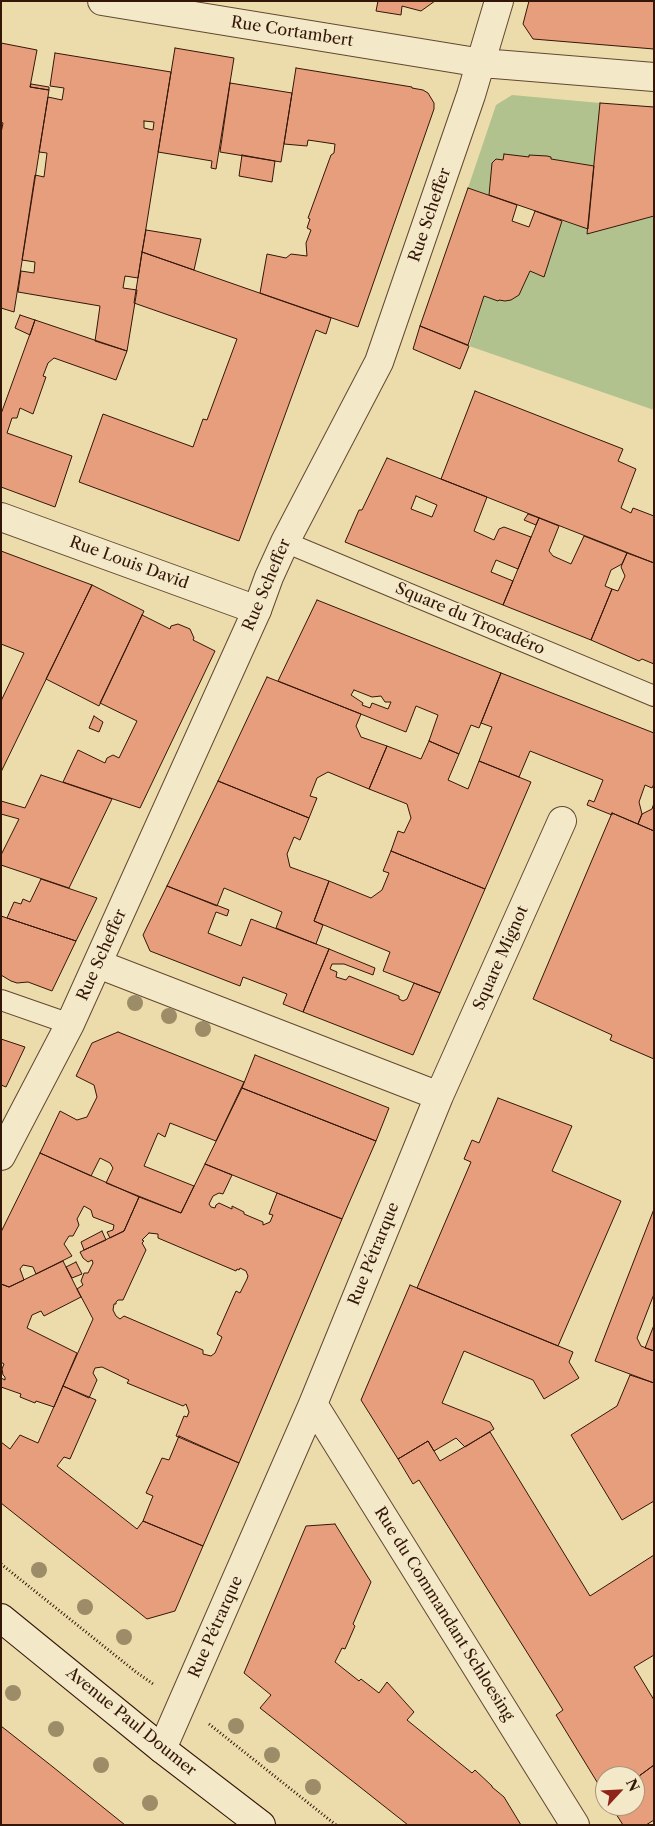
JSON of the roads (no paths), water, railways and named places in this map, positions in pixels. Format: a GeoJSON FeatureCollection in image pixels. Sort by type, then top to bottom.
{"type":"FeatureCollection","features":[{"type":"Feature","properties":{"kind":"street","name":"Rue Cortambert"},"geometry":{"type":"LineString","coordinates":[[102,1],[482,63],[654,77]]}},
{"type":"Feature","properties":{"kind":"street","name":"Rue Scheffer"},"geometry":{"type":"LineString","coordinates":[[1,1156],[70,1024],[98,964],[286,542],[379,362],[482,63],[499,1]]}},
{"type":"Feature","properties":{"kind":"street","name":"Rue Louis David"},"geometry":{"type":"LineString","coordinates":[[1,517],[257,610]]}},
{"type":"Feature","properties":{"kind":"street","name":"Square Mignot"},"geometry":{"type":"LineString","coordinates":[[439,1096],[562,821]]}},
{"type":"Feature","properties":{"kind":"street"},"geometry":{"type":"LineString","coordinates":[[98,964],[439,1096]]}},
{"type":"Feature","properties":{"kind":"street","name":"Rue Pétrarque"},"geometry":{"type":"LineString","coordinates":[[162,1749],[313,1404],[439,1096]]}},
{"type":"Feature","properties":{"kind":"street","name":"Rue du Commandant Schloesing"},"geometry":{"type":"LineString","coordinates":[[313,1404],[575,1825]]}},
{"type":"Feature","properties":{"kind":"street","name":"Avenue Paul Doumer"},"geometry":{"type":"LineString","coordinates":[[1,1618],[162,1749],[261,1825]]}},
{"type":"Feature","properties":{"kind":"lane","name":"Square du Trocadéro"},"geometry":{"type":"LineString","coordinates":[[286,542],[654,696]]}},
{"type":"Feature","properties":{"kind":"lane"},"geometry":{"type":"LineString","coordinates":[[1,1000],[70,1024]]}}]}
